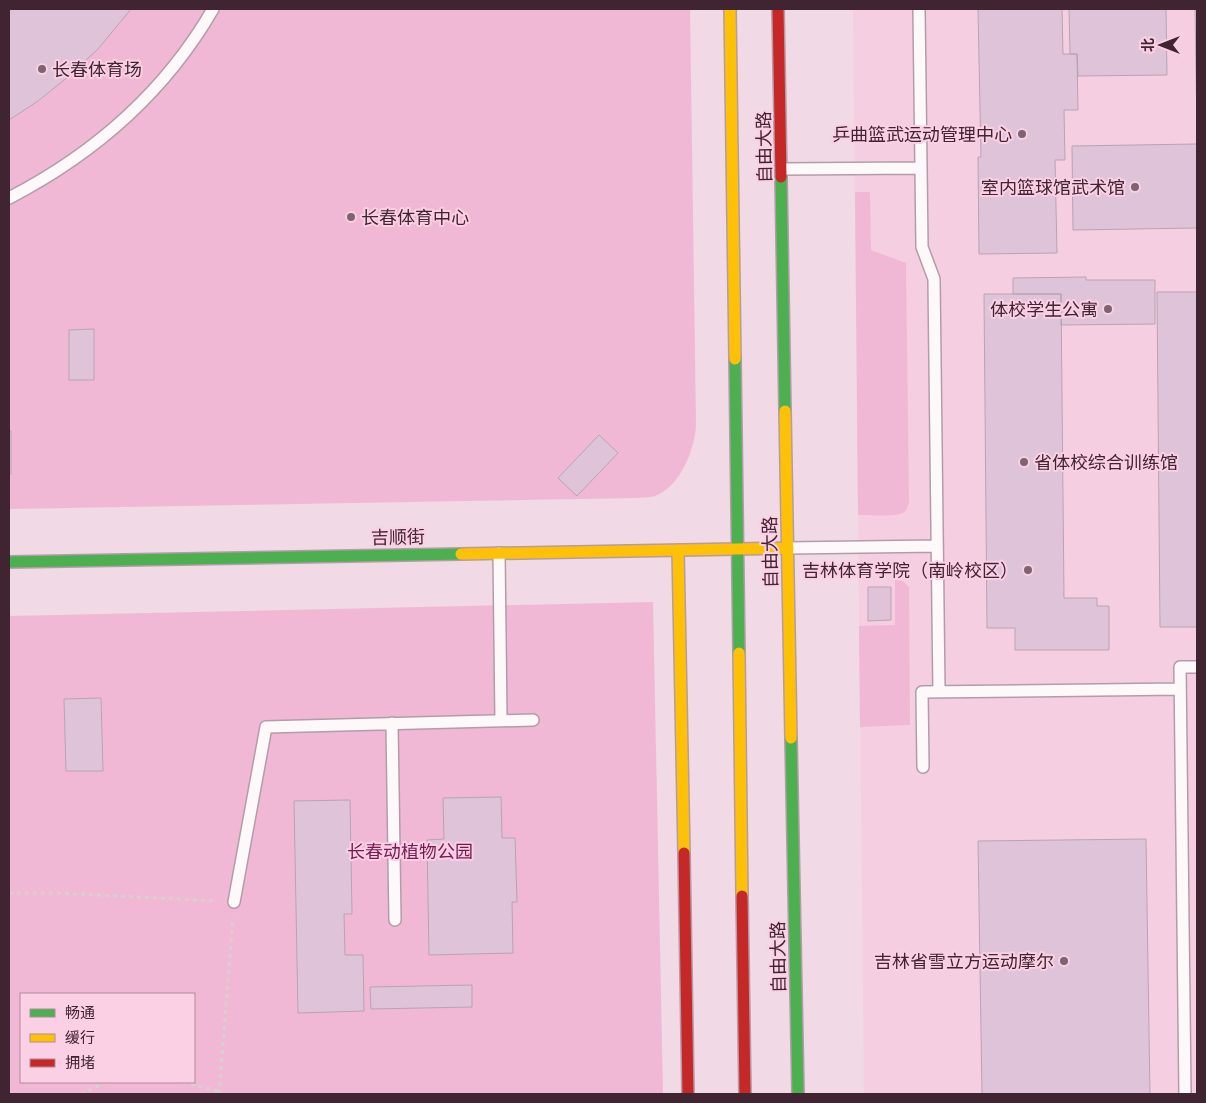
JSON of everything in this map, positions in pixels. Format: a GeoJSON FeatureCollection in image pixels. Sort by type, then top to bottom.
{"type":"FeatureCollection","features":[{"type":"Feature","properties":{"kind":"main road","name":"自由大路"},"geometry":{"type":"LineString","coordinates":[[730,9],[745,1094]]}},
{"type":"Feature","properties":{"kind":"main road","name":"自由大路"},"geometry":{"type":"LineString","coordinates":[[778,9],[798,1094]]}},
{"type":"Feature","properties":{"kind":"main road","name":"吉顺街"},"geometry":{"type":"LineString","coordinates":[[9,562],[788,548]]}},
{"type":"Feature","properties":{"kind":"main road"},"geometry":{"type":"LineString","coordinates":[[678,550],[688,1094]]}},
{"type":"Feature","properties":{"kind":"lane"},"geometry":{"type":"LineString","coordinates":[[9,198],[40,182],[78,157],[114,129],[148,97],[178,62],[213,9]]}},
{"type":"Feature","properties":{"kind":"lane"},"geometry":{"type":"LineString","coordinates":[[919,9],[922,247],[934,279],[939,692]]}},
{"type":"Feature","properties":{"kind":"lane"},"geometry":{"type":"LineString","coordinates":[[782,169],[921,168]]}},
{"type":"Feature","properties":{"kind":"lane"},"geometry":{"type":"LineString","coordinates":[[788,548],[937,546]]}},
{"type":"Feature","properties":{"kind":"lane"},"geometry":{"type":"LineString","coordinates":[[499,553],[501,720]]}},
{"type":"Feature","properties":{"kind":"lane"},"geometry":{"type":"LineString","coordinates":[[1185,1094],[1180,667],[1197,667]]}},
{"type":"Feature","properties":{"kind":"lane"},"geometry":{"type":"LineString","coordinates":[[923,767],[922,692],[1180,689]]}},
{"type":"Feature","properties":{"kind":"lane"},"geometry":{"type":"LineString","coordinates":[[234,902],[266,726],[533,720]]}},
{"type":"Feature","properties":{"kind":"lane"},"geometry":{"type":"LineString","coordinates":[[392,723],[395,920]]}},
{"type":"Feature","properties":{"kind":"path"},"geometry":{"type":"LineString","coordinates":[[9,893],[114,895],[234,902],[219,1092],[187,1083]]}},
{"type":"Feature","properties":{"kind":"path"},"geometry":{"type":"LineString","coordinates":[[81,1094],[104,1083]]}},
{"type":"Feature","properties":{"kind":"shaded area","name":"吉林体育学院（南岭校区）"},"geometry":{"type":"Polygon","coordinates":[[[853,9],[1197,9],[1197,1094],[864,1094],[853,9]]]}},
{"type":"Feature","properties":{"kind":"green space","name":"长春体育中心"},"geometry":{"type":"Polygon","coordinates":[[[9,9],[690,9],[696,425],[693,445],[679,476],[664,491],[653,497],[639,498],[9,509],[9,9]]]}},
{"type":"Feature","properties":{"kind":"green space"},"geometry":{"type":"Polygon","coordinates":[[[855,192],[870,192],[871,250],[906,263],[909,503],[904,512],[894,515],[858,515],[855,192]]]}},
{"type":"Feature","properties":{"kind":"green space"},"geometry":{"type":"Polygon","coordinates":[[[895,580],[903,581],[909,587],[910,725],[860,727],[859,626],[895,625],[895,580]]]}},
{"type":"Feature","properties":{"kind":"green space","name":"长春动植物公园"},"geometry":{"type":"Polygon","coordinates":[[[653,602],[663,1094],[9,1094],[9,616],[653,602]]]}},
{"type":"Feature","properties":{"kind":"building","name":"长春体育场"},"geometry":{"type":"Polygon","coordinates":[[[9,9],[131,9],[98,49],[69,76],[38,101],[9,120],[9,9]]]}},
{"type":"Feature","properties":{"kind":"building","name":"乒曲篮武运动管理中心"},"geometry":{"type":"Polygon","coordinates":[[[978,9],[1062,9],[1063,54],[1077,54],[1078,110],[1064,110],[1065,160],[1055,160],[1057,253],[979,254],[978,157],[981,157],[978,9]]]}},
{"type":"Feature","properties":{"kind":"building"},"geometry":{"type":"Polygon","coordinates":[[[1069,9],[1166,9],[1167,75],[1078,76],[1077,54],[1070,54],[1069,9]]]}},
{"type":"Feature","properties":{"kind":"building"},"geometry":{"type":"Polygon","coordinates":[[[1195,9],[1197,9],[1197,127],[1195,9]]]}},
{"type":"Feature","properties":{"kind":"building","name":"室内篮球馆武术馆"},"geometry":{"type":"Polygon","coordinates":[[[1197,144],[1197,228],[1073,230],[1072,146],[1197,144]]]}},
{"type":"Feature","properties":{"kind":"building","name":"体校学生公寓"},"geometry":{"type":"Polygon","coordinates":[[[1086,277],[1086,280],[1155,280],[1155,324],[1061,325],[1061,294],[1013,294],[1013,278],[1086,277]]]}},
{"type":"Feature","properties":{"kind":"building"},"geometry":{"type":"Polygon","coordinates":[[[1157,292],[1197,292],[1197,627],[1160,627],[1157,292]]]}},
{"type":"Feature","properties":{"kind":"building","name":"省体校综合训练馆"},"geometry":{"type":"Polygon","coordinates":[[[984,294],[1061,294],[1064,598],[1097,598],[1097,606],[1109,606],[1109,650],[1015,650],[1015,628],[987,628],[984,294]]]}},
{"type":"Feature","properties":{"kind":"building"},"geometry":{"type":"Polygon","coordinates":[[[94,329],[94,380],[69,380],[69,330],[94,329]]]}},
{"type":"Feature","properties":{"kind":"building"},"geometry":{"type":"Polygon","coordinates":[[[9,431],[11,431],[11,474],[9,474],[9,431]]]}},
{"type":"Feature","properties":{"kind":"building"},"geometry":{"type":"Polygon","coordinates":[[[599,435],[618,453],[577,496],[558,478],[599,435]]]}},
{"type":"Feature","properties":{"kind":"building"},"geometry":{"type":"Polygon","coordinates":[[[868,587],[891,587],[891,620],[868,621],[868,587]]]}},
{"type":"Feature","properties":{"kind":"building"},"geometry":{"type":"Polygon","coordinates":[[[101,698],[103,771],[66,771],[64,699],[101,698]]]}},
{"type":"Feature","properties":{"kind":"building"},"geometry":{"type":"Polygon","coordinates":[[[501,797],[502,838],[515,838],[517,902],[512,902],[513,953],[429,955],[427,840],[444,839],[443,798],[501,797]]]}},
{"type":"Feature","properties":{"kind":"building"},"geometry":{"type":"Polygon","coordinates":[[[350,800],[352,914],[344,914],[345,955],[363,955],[364,1011],[298,1013],[294,801],[350,800]]]}},
{"type":"Feature","properties":{"kind":"building","name":"吉林省雪立方运动摩尔"},"geometry":{"type":"Polygon","coordinates":[[[1146,839],[1150,1094],[982,1094],[978,841],[1146,839]]]}},
{"type":"Feature","properties":{"kind":"building"},"geometry":{"type":"Polygon","coordinates":[[[472,985],[472,1007],[371,1009],[370,987],[472,985]]]}},
{"type":"Feature","properties":{"kind":"traffic: fast"},"geometry":{"type":"LineString","coordinates":[[781,177],[785,411]]}},
{"type":"Feature","properties":{"kind":"traffic: fast"},"geometry":{"type":"LineString","coordinates":[[735,359],[739,653]]}},
{"type":"Feature","properties":{"kind":"traffic: fast"},"geometry":{"type":"LineString","coordinates":[[9,562],[461,554]]}},
{"type":"Feature","properties":{"kind":"traffic: fast"},"geometry":{"type":"LineString","coordinates":[[791,738],[798,1094]]}},
{"type":"Feature","properties":{"kind":"traffic: slow"},"geometry":{"type":"LineString","coordinates":[[730,9],[735,359]]}},
{"type":"Feature","properties":{"kind":"traffic: slow"},"geometry":{"type":"LineString","coordinates":[[785,411],[791,738]]}},
{"type":"Feature","properties":{"kind":"traffic: slow"},"geometry":{"type":"LineString","coordinates":[[461,554],[788,548]]}},
{"type":"Feature","properties":{"kind":"traffic: slow"},"geometry":{"type":"LineString","coordinates":[[678,550],[684,853]]}},
{"type":"Feature","properties":{"kind":"traffic: slow"},"geometry":{"type":"LineString","coordinates":[[739,653],[742,896]]}},
{"type":"Feature","properties":{"kind":"traffic: jam"},"geometry":{"type":"LineString","coordinates":[[778,9],[781,177]]}},
{"type":"Feature","properties":{"kind":"traffic: jam"},"geometry":{"type":"LineString","coordinates":[[684,853],[688,1094]]}},
{"type":"Feature","properties":{"kind":"traffic: jam"},"geometry":{"type":"LineString","coordinates":[[742,896],[745,1094]]}},
{"type":"Feature","properties":{"kind":"place","name":"长春体育场"},"geometry":{"type":"Point","coordinates":[42,69]}},
{"type":"Feature","properties":{"kind":"place","name":"乒曲篮武运动管理中心"},"geometry":{"type":"Point","coordinates":[1022,134]}},
{"type":"Feature","properties":{"kind":"place","name":"室内篮球馆武术馆"},"geometry":{"type":"Point","coordinates":[1135,187]}},
{"type":"Feature","properties":{"kind":"place","name":"长春体育中心"},"geometry":{"type":"Point","coordinates":[351,217]}},
{"type":"Feature","properties":{"kind":"place","name":"体校学生公寓"},"geometry":{"type":"Point","coordinates":[1108,309]}},
{"type":"Feature","properties":{"kind":"place","name":"省体校综合训练馆"},"geometry":{"type":"Point","coordinates":[1024,462]}},
{"type":"Feature","properties":{"kind":"place","name":"吉林体育学院（南岭校区）"},"geometry":{"type":"Point","coordinates":[1028,570]}},
{"type":"Feature","properties":{"kind":"place","name":"吉林省雪立方运动摩尔"},"geometry":{"type":"Point","coordinates":[1064,961]}}]}
